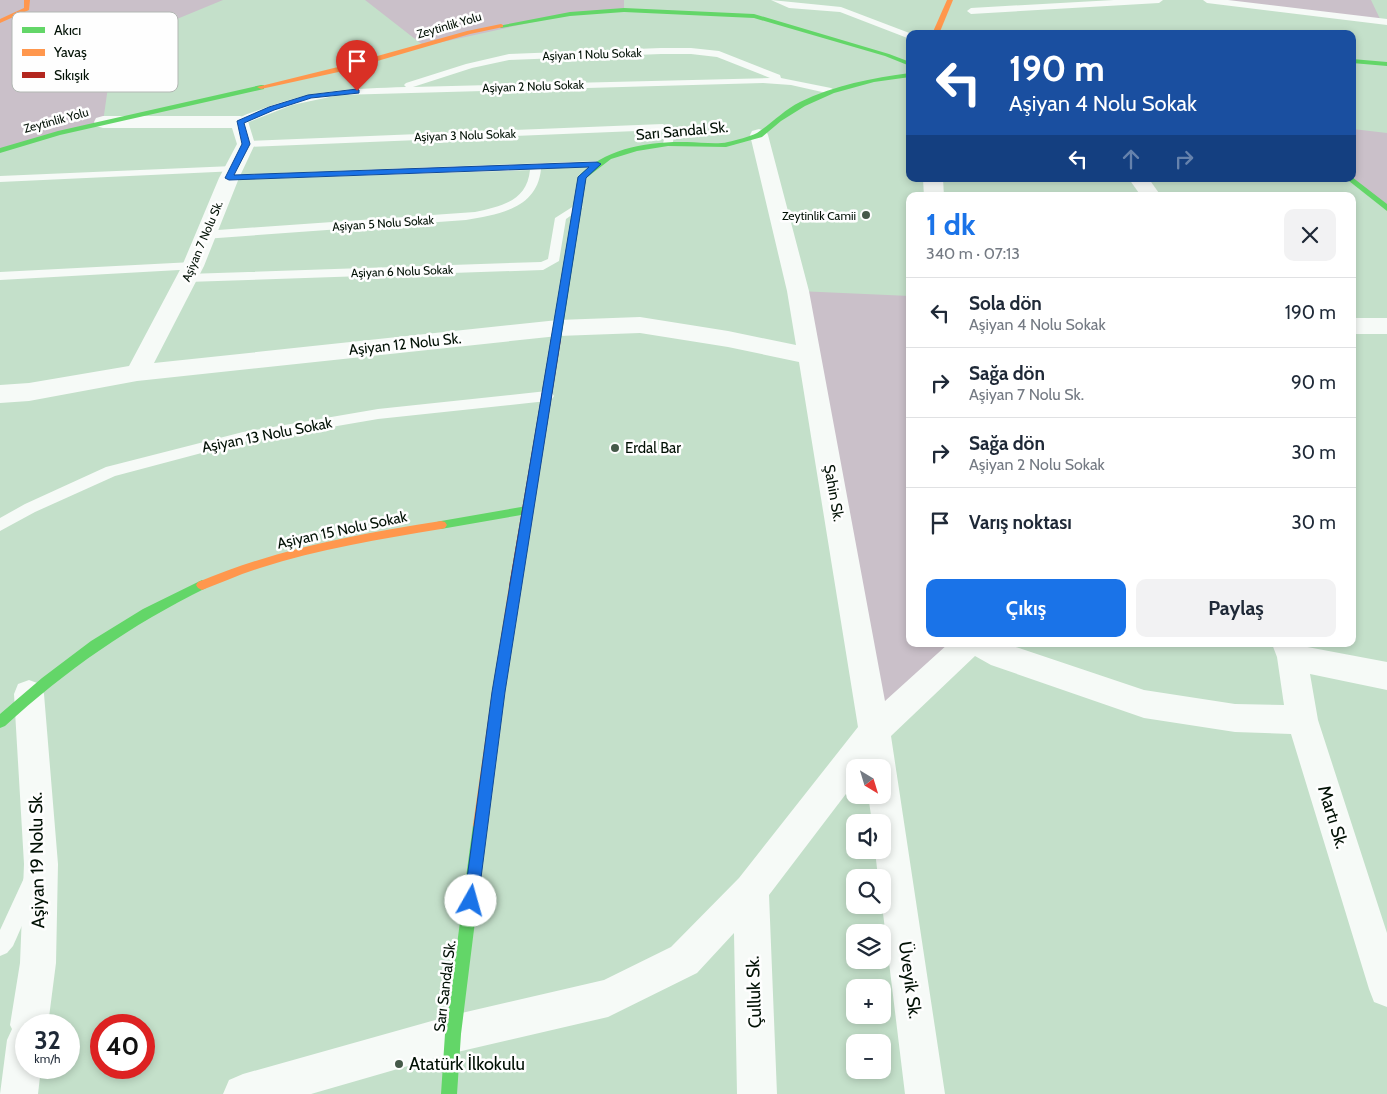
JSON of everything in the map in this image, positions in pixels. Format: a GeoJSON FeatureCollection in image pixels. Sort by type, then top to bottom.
{"type":"FeatureCollection","features":[{"type":"Feature","properties":{"kind":"street"},"geometry":{"type":"LineString","coordinates":[[21,12],[26,9],[27,0]]}},
{"type":"Feature","properties":{"kind":"street"},"geometry":{"type":"LineString","coordinates":[[936,30],[950,0]]}},
{"type":"Feature","properties":{"kind":"street","name":"Zeytinlik Yolu"},"geometry":{"type":"LineString","coordinates":[[0,151],[58,133],[103,122],[408,52],[469,32],[570,14],[615,10],[754,16],[887,55],[906,62]]}},
{"type":"Feature","properties":{"kind":"street"},"geometry":{"type":"LineString","coordinates":[[1356,61],[1387,64]]}},
{"type":"Feature","properties":{"kind":"street"},"geometry":{"type":"LineString","coordinates":[[759,135],[778,119],[802,104],[831,90],[874,80],[906,76]]}},
{"type":"Feature","properties":{"kind":"street"},"geometry":{"type":"LineString","coordinates":[[103,122],[240,122],[246,144]]}},
{"type":"Feature","properties":{"kind":"street","name":"Sarı Sandal Sk."},"geometry":{"type":"LineString","coordinates":[[449,1094],[453,1034],[498,692],[582,177],[608,157],[636,149],[668,144],[726,145],[759,135]]}},
{"type":"Feature","properties":{"kind":"street","name":"Şahin Sk."},"geometry":{"type":"LineString","coordinates":[[759,135],[798,291],[876,730]]}},
{"type":"Feature","properties":{"kind":"street","name":"Aşiyan 7 Nolu Sk."},"geometry":{"type":"LineString","coordinates":[[137,373],[190,272],[231,173],[246,144]]}},
{"type":"Feature","properties":{"kind":"street"},"geometry":{"type":"LineString","coordinates":[[1356,182],[1387,208]]}},
{"type":"Feature","properties":{"kind":"street","name":"Aşiyan 12 Nolu Sk."},"geometry":{"type":"LineString","coordinates":[[0,394],[29,392],[137,373],[558,328],[640,325],[728,339],[809,356]]}},
{"type":"Feature","properties":{"kind":"street"},"geometry":{"type":"LineString","coordinates":[[1356,326],[1387,326]]}},
{"type":"Feature","properties":{"kind":"street"},"geometry":{"type":"LineString","coordinates":[[0,405],[29,392]]}},
{"type":"Feature","properties":{"kind":"street","name":"Aşiyan 15 Nolu Sokak"},"geometry":{"type":"LineString","coordinates":[[0,722],[29,694],[94,646],[156,606],[236,570],[318,547],[527,510]]}},
{"type":"Feature","properties":{"kind":"street"},"geometry":{"type":"LineString","coordinates":[[243,1094],[453,1034],[608,998],[684,960],[751,890],[876,730],[965,647]]}},
{"type":"Feature","properties":{"kind":"street"},"geometry":{"type":"LineString","coordinates":[[986,647],[1002,656],[1144,704],[1235,718],[1302,720]]}},
{"type":"Feature","properties":{"kind":"street"},"geometry":{"type":"LineString","coordinates":[[1289,650],[1387,676]]}},
{"type":"Feature","properties":{"kind":"street","name":"Martı Sk."},"geometry":{"type":"LineString","coordinates":[[1289,650],[1302,720],[1387,989]]}},
{"type":"Feature","properties":{"kind":"street","name":"Aşiyan 19 Nolu Sk."},"geometry":{"type":"LineString","coordinates":[[29,694],[41,864],[38,963],[30,1014]]}},
{"type":"Feature","properties":{"kind":"street"},"geometry":{"type":"LineString","coordinates":[[876,730],[880,759]]}},
{"type":"Feature","properties":{"kind":"street","name":"Üveyik Sk."},"geometry":{"type":"LineString","coordinates":[[886,804],[925,1094]]}},
{"type":"Feature","properties":{"kind":"street","name":"Çulluk Sk."},"geometry":{"type":"LineString","coordinates":[[751,890],[757,1094]]}},
{"type":"Feature","properties":{"kind":"street"},"geometry":{"type":"LineString","coordinates":[[18,1094],[20,1079]]}},
{"type":"Feature","properties":{"kind":"lane"},"geometry":{"type":"LineString","coordinates":[[775,0],[789,5],[841,10],[906,34]]}},
{"type":"Feature","properties":{"kind":"lane"},"geometry":{"type":"LineString","coordinates":[[971,11],[1159,0]]}},
{"type":"Feature","properties":{"kind":"lane"},"geometry":{"type":"LineString","coordinates":[[1207,0],[1387,22]]}},
{"type":"Feature","properties":{"kind":"lane","name":"Aşiyan 1 Nolu Sokak"},"geometry":{"type":"LineString","coordinates":[[393,90],[468,66],[509,57],[661,51],[720,54],[790,82]]}},
{"type":"Feature","properties":{"kind":"lane","name":"Aşiyan 2 Nolu Sokak"},"geometry":{"type":"LineString","coordinates":[[240,122],[271,108],[310,96],[339,92],[729,80],[790,82],[831,90]]}},
{"type":"Feature","properties":{"kind":"lane","name":"Aşiyan 3 Nolu Sokak"},"geometry":{"type":"LineString","coordinates":[[246,144],[663,127],[670,132],[668,144]]}},
{"type":"Feature","properties":{"kind":"lane"},"geometry":{"type":"LineString","coordinates":[[0,179],[597,164]]}},
{"type":"Feature","properties":{"kind":"lane","name":"Aşiyan 5 Nolu Sokak"},"geometry":{"type":"LineString","coordinates":[[204,235],[466,217],[504,209],[522,197],[534,184],[536,167]]}},
{"type":"Feature","properties":{"kind":"lane","name":"Aşiyan 6 Nolu Sokak"},"geometry":{"type":"LineString","coordinates":[[190,272],[543,266],[553,261],[561,218],[577,207]]}},
{"type":"Feature","properties":{"kind":"lane"},"geometry":{"type":"LineString","coordinates":[[0,276],[190,272]]}},
{"type":"Feature","properties":{"kind":"lane","name":"Aşiyan 13 Nolu Sokak"},"geometry":{"type":"LineString","coordinates":[[0,525],[30,508],[111,471],[243,437],[378,414],[547,396]]}},
{"type":"Feature","properties":{"kind":"lane"},"geometry":{"type":"LineString","coordinates":[[0,946],[6,938],[41,864]]}},
{"type":"Feature","properties":{"kind":"shaded area"},"geometry":{"type":"Polygon","coordinates":[[[0,0],[223,0],[178,19],[178,12],[12,12],[12,92],[107,92],[103,122],[0,151],[0,0]]]}},
{"type":"Feature","properties":{"kind":"shaded area"},"geometry":{"type":"Polygon","coordinates":[[[365,0],[624,0],[624,10],[570,14],[424,46],[365,0]]]}},
{"type":"Feature","properties":{"kind":"shaded area"},"geometry":{"type":"Polygon","coordinates":[[[1207,0],[1371,0],[1381,21],[1207,0]]]}},
{"type":"Feature","properties":{"kind":"shaded area"},"geometry":{"type":"Polygon","coordinates":[[[1356,129],[1387,133],[1387,208],[1356,182],[1356,129]]]}},
{"type":"Feature","properties":{"kind":"shaded area"},"geometry":{"type":"Polygon","coordinates":[[[798,291],[906,296],[906,647],[965,647],[876,729],[798,291]]]}},
{"type":"Feature","properties":{"kind":"traffic: fast"},"geometry":{"type":"LineString","coordinates":[[501,26],[570,14],[624,10],[754,16],[887,55],[906,62]]}},
{"type":"Feature","properties":{"kind":"traffic: fast"},"geometry":{"type":"LineString","coordinates":[[1356,61],[1387,64]]}},
{"type":"Feature","properties":{"kind":"traffic: fast"},"geometry":{"type":"LineString","coordinates":[[556,339],[582,177],[608,157],[636,149],[668,144],[726,145],[759,135],[778,119],[802,104],[831,91],[874,80],[906,76]]}},
{"type":"Feature","properties":{"kind":"traffic: fast"},"geometry":{"type":"LineString","coordinates":[[0,151],[58,133],[261,87]]}},
{"type":"Feature","properties":{"kind":"traffic: fast"},"geometry":{"type":"LineString","coordinates":[[1356,182],[1387,208]]}},
{"type":"Feature","properties":{"kind":"traffic: fast"},"geometry":{"type":"LineString","coordinates":[[441,525],[527,510]]}},
{"type":"Feature","properties":{"kind":"traffic: fast"},"geometry":{"type":"LineString","coordinates":[[0,722],[46,682],[95,645],[147,613],[202,585]]}},
{"type":"Feature","properties":{"kind":"traffic: fast"},"geometry":{"type":"LineString","coordinates":[[449,1094],[453,1034],[480,825]]}},
{"type":"Feature","properties":{"kind":"traffic: slow"},"geometry":{"type":"LineString","coordinates":[[20,12],[27,9],[27,0]]}},
{"type":"Feature","properties":{"kind":"traffic: slow"},"geometry":{"type":"LineString","coordinates":[[937,30],[950,0]]}},
{"type":"Feature","properties":{"kind":"traffic: slow"},"geometry":{"type":"LineString","coordinates":[[0,21],[12,16]]}},
{"type":"Feature","properties":{"kind":"traffic: slow"},"geometry":{"type":"LineString","coordinates":[[261,87],[340,69],[469,32],[501,26]]}},
{"type":"Feature","properties":{"kind":"traffic: slow"},"geometry":{"type":"LineString","coordinates":[[202,585],[259,563],[319,547],[441,525]]}},
{"type":"Feature","properties":{"kind":"traffic: slow"},"geometry":{"type":"LineString","coordinates":[[480,825],[515,586]]}},
{"type":"Feature","properties":{"kind":"traffic: jam"},"geometry":{"type":"LineString","coordinates":[[515,586],[556,339]]}},
{"type":"Feature","properties":{"kind":"place","name":"Zeytinlik Camii"},"geometry":{"type":"Point","coordinates":[866,215]}},
{"type":"Feature","properties":{"kind":"place","name":"Erdal Bar"},"geometry":{"type":"Point","coordinates":[615,448]}},
{"type":"Feature","properties":{"kind":"place","name":"Atatürk İlkokulu"},"geometry":{"type":"Point","coordinates":[399,1064]}},
{"type":"Feature","properties":{"kind":"route"},"geometry":{"type":"LineString","coordinates":[[357,91],[310,96],[271,108],[240,122],[246,144],[229,178],[597,164],[582,177],[498,692],[471,901]]}}]}
